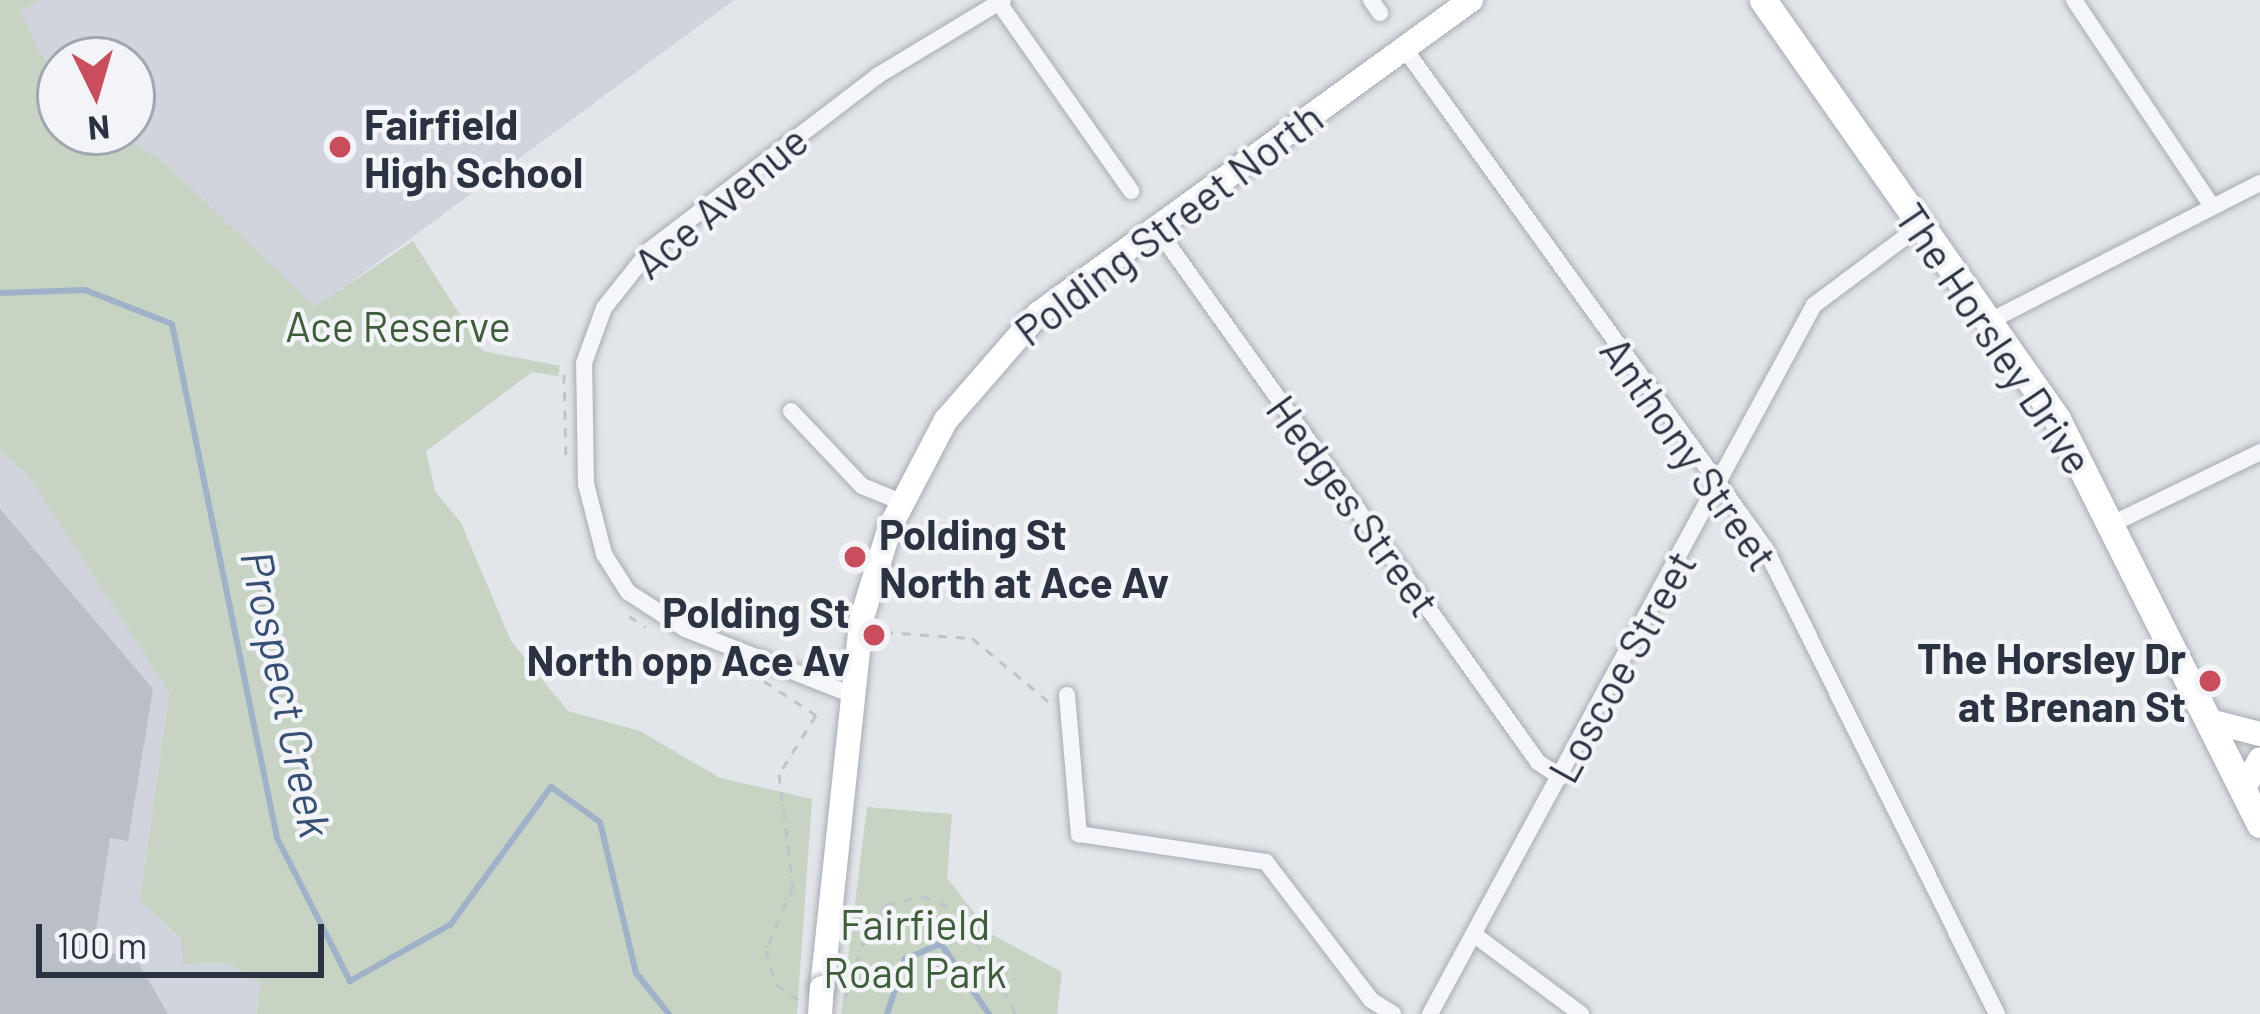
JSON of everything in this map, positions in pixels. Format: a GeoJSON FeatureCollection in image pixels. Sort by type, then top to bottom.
{"type":"FeatureCollection","features":[{"type":"Feature","properties":{"kind":"main road","name":"Polding Street North"},"geometry":{"type":"LineString","coordinates":[[823,1001],[850,694],[861,621],[902,502],[987,365],[1155,226],[1471,0]]}},
{"type":"Feature","properties":{"kind":"main road","name":"The Horsley Drive"},"geometry":{"type":"LineString","coordinates":[[1771,3],[1920,226],[2057,418],[2260,824]]}},
{"type":"Feature","properties":{"kind":"main road"},"geometry":{"type":"LineString","coordinates":[[2210,722],[2260,734]]}},
{"type":"Feature","properties":{"kind":"main road"},"geometry":{"type":"LineString","coordinates":[[2243,790],[2260,759]]}},
{"type":"Feature","properties":{"kind":"street"},"geometry":{"type":"LineString","coordinates":[[2074,0],[2212,206]]}},
{"type":"Feature","properties":{"kind":"street"},"geometry":{"type":"LineString","coordinates":[[1001,2],[1131,191]]}},
{"type":"Feature","properties":{"kind":"street","name":"Ace Avenue"},"geometry":{"type":"LineString","coordinates":[[850,694],[685,629],[628,592],[604,554],[586,484],[581,376],[604,308],[651,249],[877,76],[1001,2]]}},
{"type":"Feature","properties":{"kind":"street","name":"Anthony Street"},"geometry":{"type":"LineString","coordinates":[[1404,48],[1765,548],[1997,1014]]}},
{"type":"Feature","properties":{"kind":"street"},"geometry":{"type":"LineString","coordinates":[[1990,321],[2260,183]]}},
{"type":"Feature","properties":{"kind":"street","name":"Hedges Street"},"geometry":{"type":"LineString","coordinates":[[1155,226],[1538,762],[1560,777]]}},
{"type":"Feature","properties":{"kind":"street","name":"Loscoe Street"},"geometry":{"type":"LineString","coordinates":[[1430,1014],[1814,305],[1920,226]]}},
{"type":"Feature","properties":{"kind":"street"},"geometry":{"type":"LineString","coordinates":[[791,411],[862,486],[902,502]]}},
{"type":"Feature","properties":{"kind":"street"},"geometry":{"type":"LineString","coordinates":[[2112,524],[2260,452]]}},
{"type":"Feature","properties":{"kind":"street"},"geometry":{"type":"LineString","coordinates":[[1067,695],[1079,834],[1266,862],[1371,1000],[1393,1014]]}},
{"type":"Feature","properties":{"kind":"street"},"geometry":{"type":"LineString","coordinates":[[1476,936],[1581,1014]]}},
{"type":"Feature","properties":{"kind":"path"},"geometry":{"type":"LineString","coordinates":[[569,479],[565,372],[581,376]]}},
{"type":"Feature","properties":{"kind":"path"},"geometry":{"type":"LineString","coordinates":[[623,612],[652,630]]}},
{"type":"Feature","properties":{"kind":"path"},"geometry":{"type":"LineString","coordinates":[[878,632],[972,638],[1069,719]]}},
{"type":"Feature","properties":{"kind":"path"},"geometry":{"type":"LineString","coordinates":[[759,679],[816,715],[779,774],[794,886],[766,950],[788,997],[823,1001],[854,990],[870,922],[886,905],[922,896],[959,911],[1016,1014]]}},
{"type":"Feature","properties":{"kind":"shaded area","name":"Fairfield High School"},"geometry":{"type":"Polygon","coordinates":[[[39,0],[734,0],[316,308],[155,156],[156,36],[36,36],[36,45],[20,12],[39,0]]]}},
{"type":"Feature","properties":{"kind":"shaded area"},"geometry":{"type":"Polygon","coordinates":[[[0,451],[27,474],[169,692],[140,900],[181,940],[184,964],[229,963],[261,983],[257,1014],[0,1014],[0,451]]]}},
{"type":"Feature","properties":{"kind":"green space","name":"Ace Reserve"},"geometry":{"type":"Polygon","coordinates":[[[0,0],[39,0],[20,12],[36,44],[36,156],[155,156],[315,307],[413,241],[483,351],[560,366],[558,376],[532,372],[426,451],[435,491],[461,523],[511,641],[568,711],[640,731],[720,778],[812,799],[797,1014],[257,1014],[260,983],[229,963],[183,964],[181,939],[140,900],[169,692],[27,474],[0,451],[0,0]]]}},
{"type":"Feature","properties":{"kind":"green space","name":"Fairfield Road Park"},"geometry":{"type":"Polygon","coordinates":[[[867,807],[952,814],[947,878],[991,934],[1062,972],[1057,1014],[841,1014],[867,807]]]}},
{"type":"Feature","properties":{"kind":"building"},"geometry":{"type":"Polygon","coordinates":[[[0,509],[153,689],[128,841],[110,838],[93,950],[135,957],[168,1014],[0,1014],[0,509]]]}},
{"type":"Feature","properties":{"kind":"waterway","name":"Prospect Creek"},"geometry":{"type":"LineString","coordinates":[[0,293],[85,290],[172,324],[277,838],[350,981],[451,924],[551,787],[600,822],[636,973],[669,1014]]}},
{"type":"Feature","properties":{"kind":"waterway","name":"Prospect Creek"},"geometry":{"type":"LineString","coordinates":[[887,1014],[905,959],[941,944],[989,1014]]}},
{"type":"Feature","properties":{"kind":"place","name":"Fairfield High School"},"geometry":{"type":"Point","coordinates":[340,147]}},
{"type":"Feature","properties":{"kind":"place","name":"Polding St North at Ace Av"},"geometry":{"type":"Point","coordinates":[855,557]}},
{"type":"Feature","properties":{"kind":"place","name":"Polding St North opp Ace Av"},"geometry":{"type":"Point","coordinates":[874,635]}},
{"type":"Feature","properties":{"kind":"place","name":"The Horsley Dr at Brenan St"},"geometry":{"type":"Point","coordinates":[2210,681]}}]}
